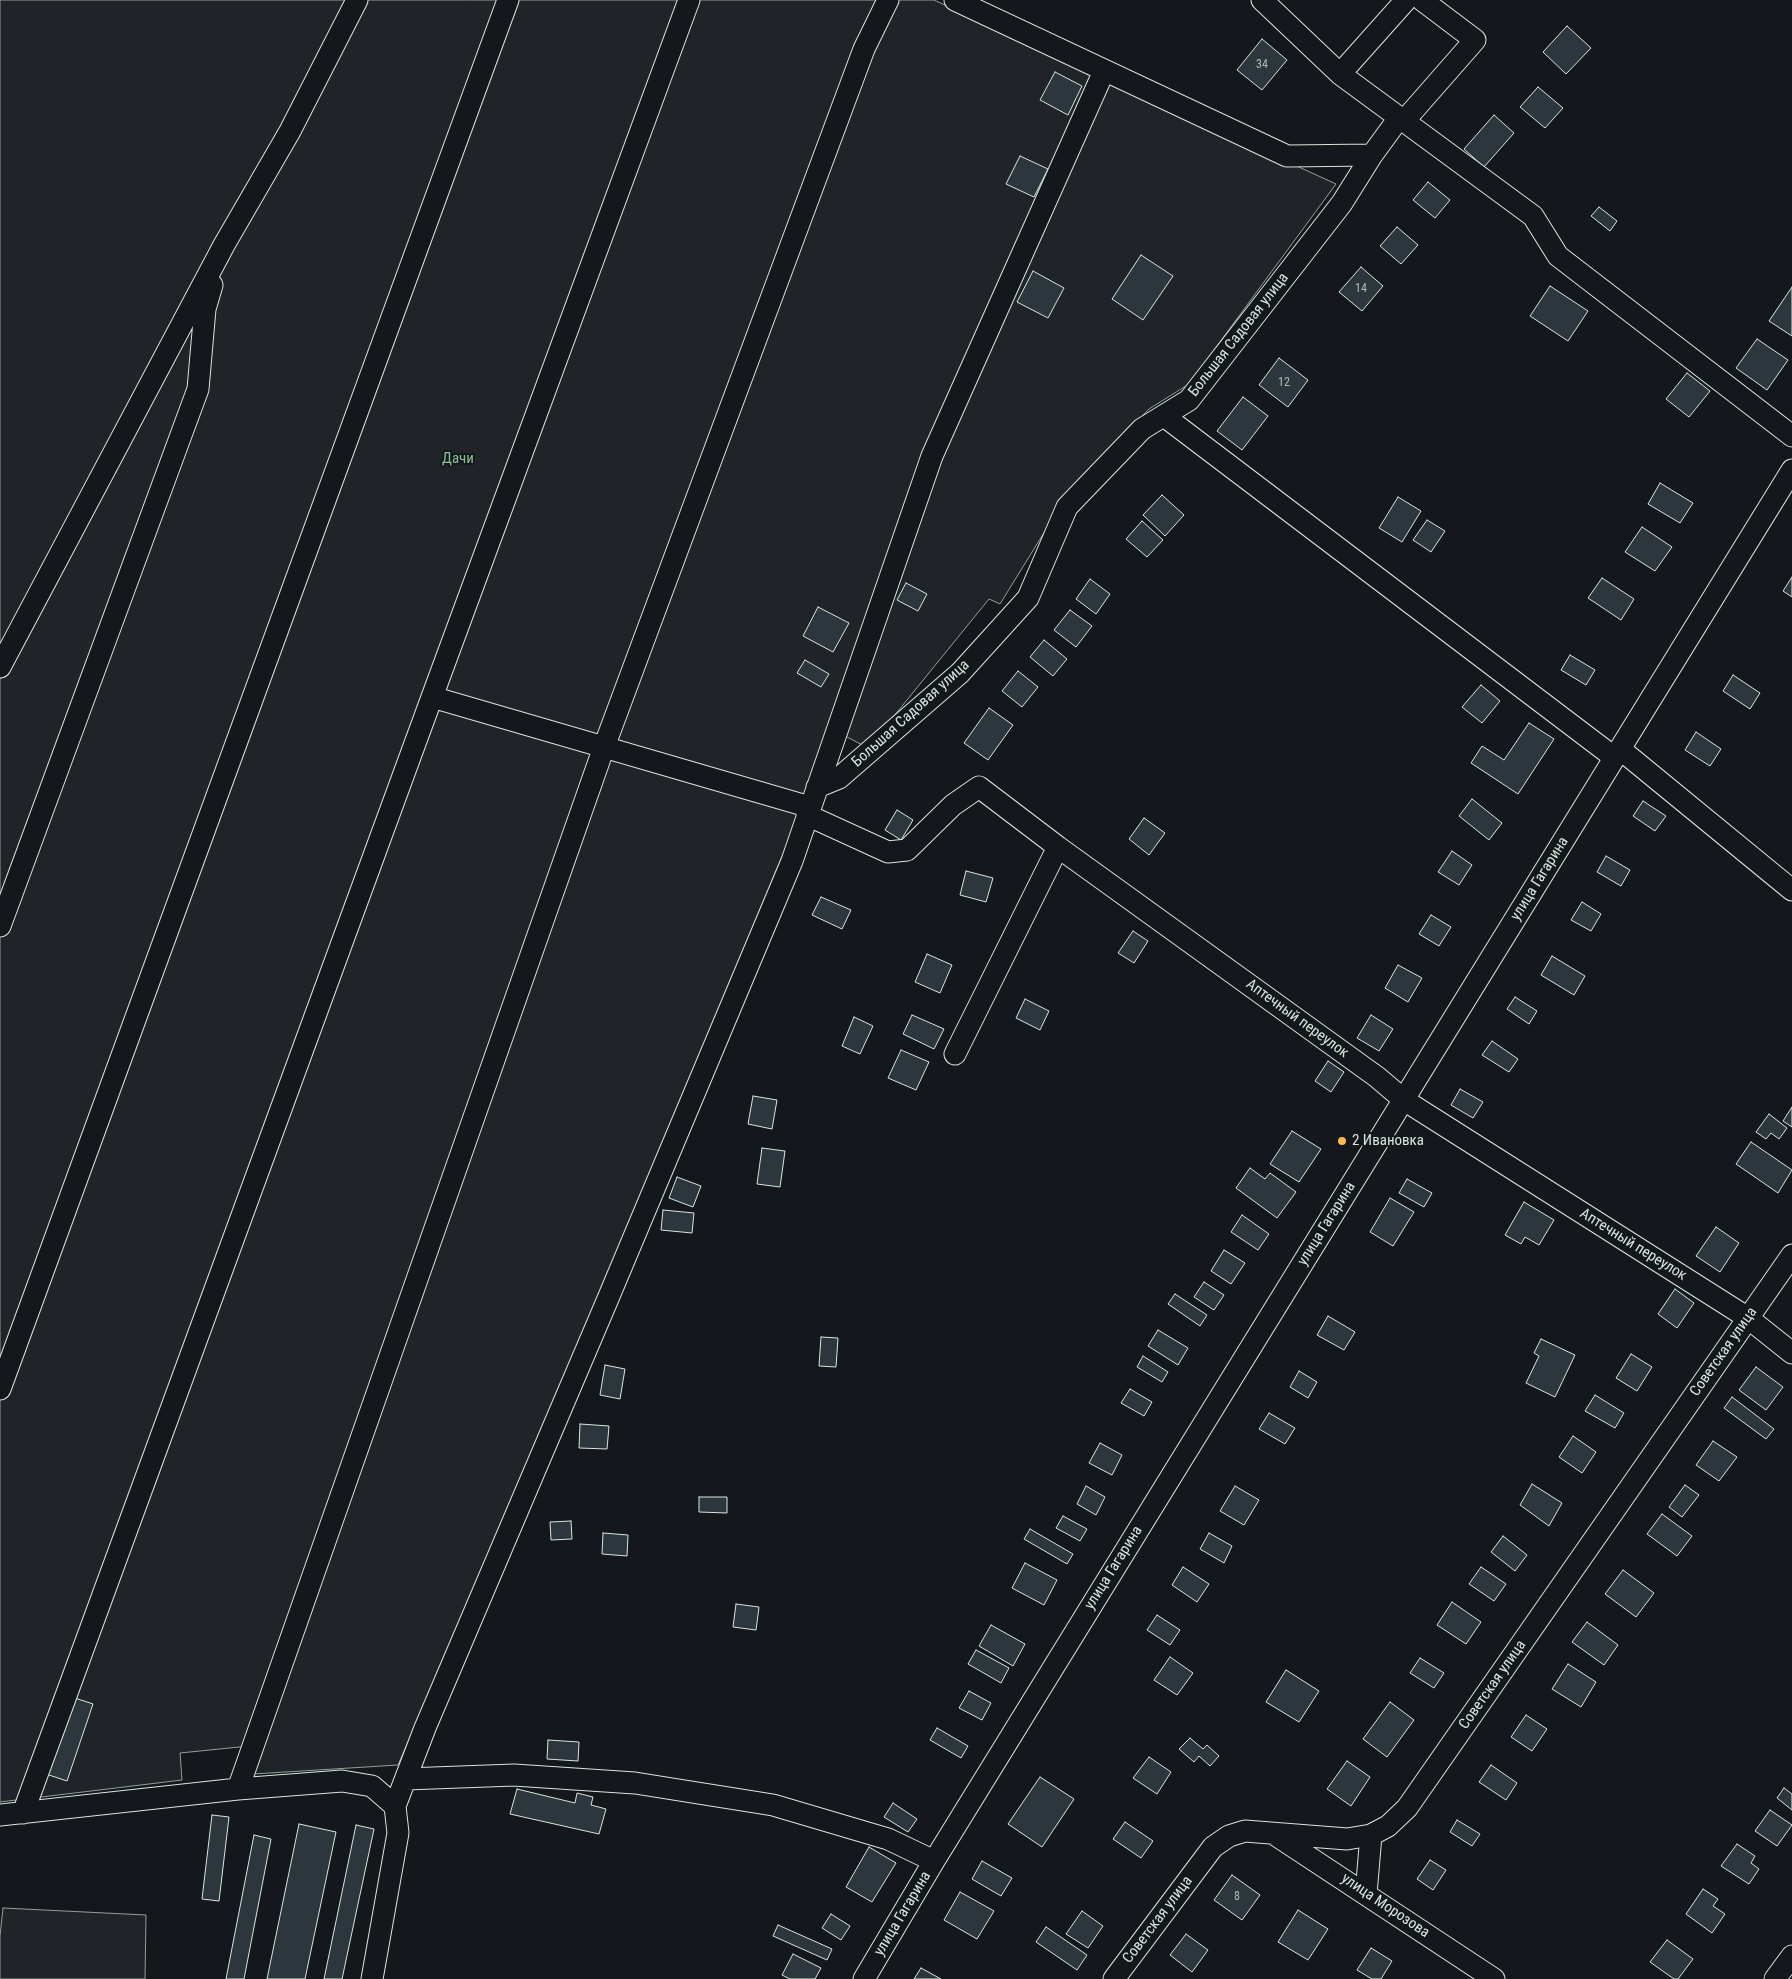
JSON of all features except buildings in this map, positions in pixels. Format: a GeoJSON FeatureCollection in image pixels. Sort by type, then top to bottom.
{"type":"FeatureCollection","features":[{"type":"Feature","properties":{"kind":"street"},"geometry":{"type":"LineString","coordinates":[[0,667],[224,245],[290,131],[357,0]]}},
{"type":"Feature","properties":{"kind":"street"},"geometry":{"type":"LineString","coordinates":[[0,1389],[508,0]]}},
{"type":"Feature","properties":{"kind":"street"},"geometry":{"type":"LineString","coordinates":[[24,1813],[689,0]]}},
{"type":"Feature","properties":{"kind":"street"},"geometry":{"type":"LineString","coordinates":[[238,1789],[604,747],[864,49],[888,0]]}},
{"type":"Feature","properties":{"kind":"street"},"geometry":{"type":"LineString","coordinates":[[955,0],[1287,156],[1372,155]]}},
{"type":"Feature","properties":{"kind":"street"},"geometry":{"type":"LineString","coordinates":[[1262,0],[1340,74],[1533,216],[1558,256],[1792,436]]}},
{"type":"Feature","properties":{"kind":"street"},"geometry":{"type":"LineString","coordinates":[[1340,74],[1406,0]]}},
{"type":"Feature","properties":{"kind":"street","name":"Большая Садовая улица"},"geometry":{"type":"LineString","coordinates":[[812,803],[960,673],[1028,598],[1067,507],[1142,429],[1189,400],[1342,203],[1372,155],[1401,119],[1475,40],[1422,0]]}},
{"type":"Feature","properties":{"kind":"street"},"geometry":{"type":"LineString","coordinates":[[372,1979],[398,1834],[395,1806],[425,1728],[607,1302],[784,879],[932,456],[1104,71]]}},
{"type":"Feature","properties":{"kind":"street"},"geometry":{"type":"LineString","coordinates":[[0,926],[198,390],[205,309],[224,245]]}},
{"type":"Feature","properties":{"kind":"street"},"geometry":{"type":"LineString","coordinates":[[1164,416],[1617,753],[1792,890]]}},
{"type":"Feature","properties":{"kind":"street","name":"улица Гагарина"},"geometry":{"type":"LineString","coordinates":[[864,1979],[934,1862],[1617,753],[1789,481]]}},
{"type":"Feature","properties":{"kind":"street"},"geometry":{"type":"LineString","coordinates":[[432,697],[604,747],[812,803]]}},
{"type":"Feature","properties":{"kind":"street","name":"Аптечный переулок"},"geometry":{"type":"LineString","coordinates":[[812,803],[888,852],[907,850],[953,805],[979,787],[1058,847],[1377,1077],[1404,1100],[1748,1318],[1792,1353]]}},
{"type":"Feature","properties":{"kind":"street"},"geometry":{"type":"LineString","coordinates":[[955,1054],[1058,847]]}},
{"type":"Feature","properties":{"kind":"street","name":"Советская улица"},"geometry":{"type":"LineString","coordinates":[[1114,1979],[1213,1847],[1229,1836],[1245,1831],[1347,1839],[1371,1835],[1388,1826],[1407,1808],[1792,1255]]}},
{"type":"Feature","properties":{"kind":"street"},"geometry":{"type":"LineString","coordinates":[[406,1779],[514,1775],[644,1784],[773,1805],[888,1838],[934,1862]]}},
{"type":"Feature","properties":{"kind":"street"},"geometry":{"type":"LineString","coordinates":[[0,1816],[238,1789],[342,1781],[372,1786],[395,1806]]}},
{"type":"Feature","properties":{"kind":"street","name":"улица Морозова"},"geometry":{"type":"LineString","coordinates":[[1275,1834],[1494,1979]]}},
{"type":"Feature","properties":{"kind":"street"},"geometry":{"type":"LineString","coordinates":[[1366,1894],[1371,1835]]}},
{"type":"Feature","properties":{"kind":"street"},"geometry":{"type":"LineString","coordinates":[[1775,1979],[1792,1956]]}},
{"type":"Feature","properties":{"kind":"green space","name":"Дачи"},"geometry":{"type":"Polygon","coordinates":[[[0,0],[934,0],[1336,184],[1189,384],[1149,409],[1071,489],[1000,604],[989,599],[868,748],[830,728],[801,811],[565,1377],[398,1765],[253,1774],[259,1745],[180,1753],[182,1780],[0,1802],[0,0]]]}},
{"type":"Feature","properties":{"kind":"green space"},"geometry":{"type":"Polygon","coordinates":[[[3,1908],[146,1915],[145,1979],[0,1979],[0,1936],[3,1908]]]}},
{"type":"Feature","properties":{"kind":"place","name":"2 Ивановка"},"geometry":{"type":"Point","coordinates":[1342,1141]}}]}
